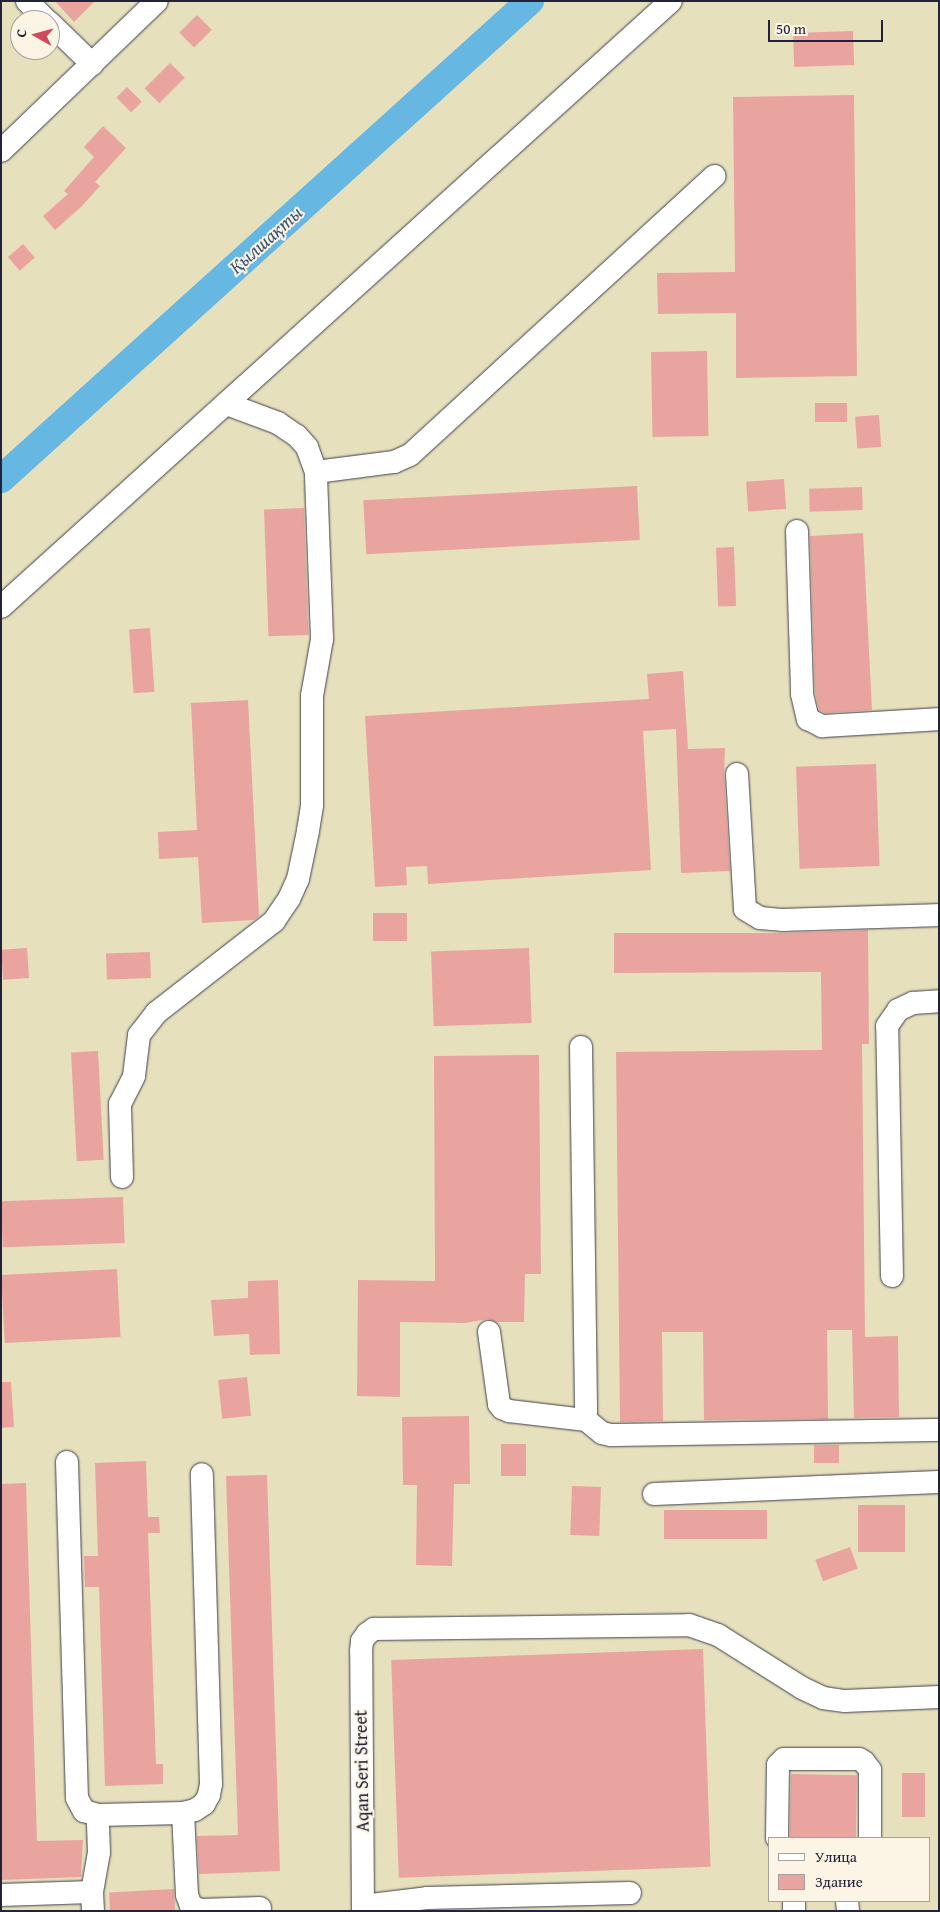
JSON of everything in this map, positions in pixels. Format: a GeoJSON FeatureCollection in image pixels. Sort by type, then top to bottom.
{"type":"FeatureCollection","features":[{"type":"Feature","properties":{"kind":"street"},"geometry":{"type":"LineString","coordinates":[[27,1],[36,10]]}},
{"type":"Feature","properties":{"kind":"street"},"geometry":{"type":"LineString","coordinates":[[1,151],[157,1]]}},
{"type":"Feature","properties":{"kind":"street"},"geometry":{"type":"LineString","coordinates":[[1,607],[671,1]]}},
{"type":"Feature","properties":{"kind":"street"},"geometry":{"type":"LineString","coordinates":[[60,33],[92,64]]}},
{"type":"Feature","properties":{"kind":"street"},"geometry":{"type":"LineString","coordinates":[[316,472],[394,462],[410,455],[714,176]]}},
{"type":"Feature","properties":{"kind":"street"},"geometry":{"type":"LineString","coordinates":[[122,1177],[120,1104],[134,1076],[137,1042],[144,1027],[156,1013],[274,920],[289,899],[298,878],[312,805],[312,696],[322,640],[316,472],[307,447],[293,433],[278,423],[226,404]]}},
{"type":"Feature","properties":{"kind":"street"},"geometry":{"type":"LineString","coordinates":[[798,530],[802,694],[808,719],[822,726],[939,720]]}},
{"type":"Feature","properties":{"kind":"street"},"geometry":{"type":"LineString","coordinates":[[737,774],[745,909],[760,918],[784,920],[939,915]]}},
{"type":"Feature","properties":{"kind":"street"},"geometry":{"type":"LineString","coordinates":[[892,1276],[887,1026],[898,1010],[913,1003],[939,1001]]}},
{"type":"Feature","properties":{"kind":"street"},"geometry":{"type":"LineString","coordinates":[[581,1047],[586,1420]]}},
{"type":"Feature","properties":{"kind":"street"},"geometry":{"type":"LineString","coordinates":[[489,1332],[499,1404],[502,1408],[509,1411],[586,1420],[602,1433],[939,1430]]}},
{"type":"Feature","properties":{"kind":"street"},"geometry":{"type":"LineString","coordinates":[[67,1462],[77,1798],[84,1811],[98,1816],[183,1813],[195,1810],[204,1804],[211,1784],[202,1474]]}},
{"type":"Feature","properties":{"kind":"street"},"geometry":{"type":"LineString","coordinates":[[654,1494],[939,1482]]}},
{"type":"Feature","properties":{"kind":"street","name":"Aqan Seri Street"},"geometry":{"type":"LineString","coordinates":[[363,1908],[360,1651],[362,1641],[367,1634],[383,1627],[689,1625],[718,1635],[802,1688],[823,1698],[845,1701],[939,1697]]}},
{"type":"Feature","properties":{"kind":"street"},"geometry":{"type":"LineString","coordinates":[[777,1837],[779,1763],[784,1759],[859,1759],[868,1765],[870,1837]]}},
{"type":"Feature","properties":{"kind":"street"},"geometry":{"type":"LineString","coordinates":[[183,1813],[186,1895],[190,1906],[201,1910],[260,1908]]}},
{"type":"Feature","properties":{"kind":"street"},"geometry":{"type":"LineString","coordinates":[[1,1895],[92,1901],[99,1853],[98,1816]]}},
{"type":"Feature","properties":{"kind":"street"},"geometry":{"type":"LineString","coordinates":[[363,1908],[427,1898],[630,1893]]}},
{"type":"Feature","properties":{"kind":"building"},"geometry":{"type":"Polygon","coordinates":[[[55,1],[95,1],[74,22],[55,1]]]}},
{"type":"Feature","properties":{"kind":"building"},"geometry":{"type":"Polygon","coordinates":[[[197,15],[212,30],[194,48],[179,33],[197,15]]]}},
{"type":"Feature","properties":{"kind":"building"},"geometry":{"type":"Polygon","coordinates":[[[853,31],[854,65],[794,67],[793,33],[853,31]]]}},
{"type":"Feature","properties":{"kind":"building"},"geometry":{"type":"Polygon","coordinates":[[[170,63],[185,78],[159,103],[145,88],[170,63]]]}},
{"type":"Feature","properties":{"kind":"building"},"geometry":{"type":"Polygon","coordinates":[[[127,87],[142,102],[131,112],[116,98],[127,87]]]}},
{"type":"Feature","properties":{"kind":"building"},"geometry":{"type":"Polygon","coordinates":[[[854,95],[857,376],[736,378],[736,313],[658,314],[657,273],[735,272],[733,97],[854,95]]]}},
{"type":"Feature","properties":{"kind":"building"},"geometry":{"type":"Polygon","coordinates":[[[103,126],[126,148],[95,182],[100,186],[81,207],[55,230],[43,216],[68,194],[64,191],[94,157],[84,147],[103,126]]]}},
{"type":"Feature","properties":{"kind":"building"},"geometry":{"type":"Polygon","coordinates":[[[23,244],[35,258],[20,271],[8,257],[23,244]]]}},
{"type":"Feature","properties":{"kind":"building"},"geometry":{"type":"Polygon","coordinates":[[[707,351],[708,436],[652,437],[651,352],[707,351]]]}},
{"type":"Feature","properties":{"kind":"building"},"geometry":{"type":"Polygon","coordinates":[[[815,403],[847,403],[847,422],[815,422],[815,403]]]}},
{"type":"Feature","properties":{"kind":"building"},"geometry":{"type":"Polygon","coordinates":[[[879,415],[881,447],[857,449],[855,417],[879,415]]]}},
{"type":"Feature","properties":{"kind":"building"},"geometry":{"type":"Polygon","coordinates":[[[784,479],[786,509],[748,512],[746,482],[784,479]]]}},
{"type":"Feature","properties":{"kind":"building"},"geometry":{"type":"Polygon","coordinates":[[[637,486],[640,540],[366,554],[363,500],[637,486]]]}},
{"type":"Feature","properties":{"kind":"building"},"geometry":{"type":"Polygon","coordinates":[[[862,487],[863,510],[810,512],[809,489],[862,487]]]}},
{"type":"Feature","properties":{"kind":"building"},"geometry":{"type":"Polygon","coordinates":[[[304,508],[308,635],[268,636],[264,509],[304,508]]]}},
{"type":"Feature","properties":{"kind":"building"},"geometry":{"type":"Polygon","coordinates":[[[863,533],[872,710],[825,713],[819,710],[815,692],[810,536],[863,533]]]}},
{"type":"Feature","properties":{"kind":"building"},"geometry":{"type":"Polygon","coordinates":[[[734,547],[736,606],[718,607],[716,548],[734,547]]]}},
{"type":"Feature","properties":{"kind":"building"},"geometry":{"type":"Polygon","coordinates":[[[150,628],[154,692],[134,693],[129,629],[150,628]]]}},
{"type":"Feature","properties":{"kind":"building"},"geometry":{"type":"Polygon","coordinates":[[[683,671],[688,749],[725,748],[724,775],[730,871],[681,873],[676,729],[643,731],[651,870],[428,884],[427,866],[406,867],[407,885],[375,887],[365,716],[649,699],[647,674],[683,671]]]}},
{"type":"Feature","properties":{"kind":"building"},"geometry":{"type":"Polygon","coordinates":[[[248,700],[259,916],[254,920],[202,923],[198,857],[159,859],[158,832],[197,830],[191,703],[248,700]]]}},
{"type":"Feature","properties":{"kind":"building"},"geometry":{"type":"Polygon","coordinates":[[[876,764],[880,866],[800,869],[796,767],[876,764]]]}},
{"type":"Feature","properties":{"kind":"building"},"geometry":{"type":"Polygon","coordinates":[[[373,913],[407,913],[407,941],[373,941],[373,913]]]}},
{"type":"Feature","properties":{"kind":"building"},"geometry":{"type":"Polygon","coordinates":[[[868,930],[869,1044],[862,1044],[865,1337],[898,1336],[899,1417],[854,1418],[852,1330],[827,1330],[828,1419],[704,1420],[703,1332],[662,1332],[663,1421],[620,1422],[616,1052],[822,1050],[821,972],[614,973],[614,933],[784,933],[868,930]]]}},
{"type":"Feature","properties":{"kind":"building"},"geometry":{"type":"Polygon","coordinates":[[[27,948],[29,978],[3,980],[1,950],[27,948]]]}},
{"type":"Feature","properties":{"kind":"building"},"geometry":{"type":"Polygon","coordinates":[[[529,948],[532,1023],[434,1026],[431,951],[529,948]]]}},
{"type":"Feature","properties":{"kind":"building"},"geometry":{"type":"Polygon","coordinates":[[[150,952],[151,978],[107,980],[106,954],[150,952]]]}},
{"type":"Feature","properties":{"kind":"building"},"geometry":{"type":"Polygon","coordinates":[[[98,1051],[104,1160],[77,1161],[71,1052],[98,1051]]]}},
{"type":"Feature","properties":{"kind":"building"},"geometry":{"type":"Polygon","coordinates":[[[539,1055],[541,1274],[525,1274],[524,1322],[497,1322],[488,1319],[465,1323],[400,1322],[400,1397],[357,1396],[358,1280],[435,1281],[434,1056],[539,1055]]]}},
{"type":"Feature","properties":{"kind":"building"},"geometry":{"type":"Polygon","coordinates":[[[123,1197],[125,1243],[3,1247],[1,1201],[123,1197]]]}},
{"type":"Feature","properties":{"kind":"building"},"geometry":{"type":"Polygon","coordinates":[[[117,1269],[121,1337],[5,1343],[1,1275],[117,1269]]]}},
{"type":"Feature","properties":{"kind":"building"},"geometry":{"type":"Polygon","coordinates":[[[278,1280],[280,1354],[250,1355],[249,1334],[214,1336],[211,1300],[248,1298],[248,1281],[278,1280]]]}},
{"type":"Feature","properties":{"kind":"building"},"geometry":{"type":"Polygon","coordinates":[[[247,1377],[251,1416],[222,1419],[218,1380],[247,1377]]]}},
{"type":"Feature","properties":{"kind":"building"},"geometry":{"type":"Polygon","coordinates":[[[1,1382],[11,1382],[14,1427],[1,1428],[1,1382]]]}},
{"type":"Feature","properties":{"kind":"building"},"geometry":{"type":"Polygon","coordinates":[[[469,1416],[470,1484],[454,1484],[452,1566],[416,1565],[417,1485],[403,1485],[402,1417],[469,1416]]]}},
{"type":"Feature","properties":{"kind":"building"},"geometry":{"type":"Polygon","coordinates":[[[501,1444],[526,1444],[526,1476],[501,1476],[501,1444]]]}},
{"type":"Feature","properties":{"kind":"building"},"geometry":{"type":"Polygon","coordinates":[[[814,1445],[839,1445],[839,1463],[814,1463],[814,1445]]]}},
{"type":"Feature","properties":{"kind":"building"},"geometry":{"type":"Polygon","coordinates":[[[146,1461],[148,1517],[159,1517],[160,1533],[148,1533],[156,1764],[163,1764],[163,1784],[105,1786],[99,1587],[85,1587],[84,1556],[98,1556],[95,1463],[146,1461]]]}},
{"type":"Feature","properties":{"kind":"building"},"geometry":{"type":"Polygon","coordinates":[[[267,1475],[280,1871],[199,1874],[197,1836],[238,1835],[226,1476],[267,1475]]]}},
{"type":"Feature","properties":{"kind":"building"},"geometry":{"type":"Polygon","coordinates":[[[26,1483],[37,1841],[83,1840],[81,1877],[1,1880],[1,1484],[26,1483]]]}},
{"type":"Feature","properties":{"kind":"building"},"geometry":{"type":"Polygon","coordinates":[[[572,1486],[601,1487],[599,1536],[570,1535],[572,1486]]]}},
{"type":"Feature","properties":{"kind":"building"},"geometry":{"type":"Polygon","coordinates":[[[858,1505],[905,1505],[905,1552],[858,1552],[858,1505]]]}},
{"type":"Feature","properties":{"kind":"building"},"geometry":{"type":"Polygon","coordinates":[[[664,1510],[767,1510],[767,1539],[664,1539],[664,1510]]]}},
{"type":"Feature","properties":{"kind":"building"},"geometry":{"type":"Polygon","coordinates":[[[850,1547],[858,1569],[823,1581],[815,1560],[850,1547]]]}},
{"type":"Feature","properties":{"kind":"building"},"geometry":{"type":"Polygon","coordinates":[[[703,1649],[711,1867],[399,1878],[391,1660],[703,1649]]]}},
{"type":"Feature","properties":{"kind":"building"},"geometry":{"type":"Polygon","coordinates":[[[902,1773],[925,1773],[925,1817],[902,1817],[902,1773]]]}},
{"type":"Feature","properties":{"kind":"building"},"geometry":{"type":"Polygon","coordinates":[[[791,1774],[857,1775],[856,1837],[790,1837],[791,1774]]]}},
{"type":"Feature","properties":{"kind":"building"},"geometry":{"type":"Polygon","coordinates":[[[174,1889],[175,1911],[110,1911],[109,1892],[174,1889]]]}},
{"type":"Feature","properties":{"kind":"waterway","name":"Қылшақты"},"geometry":{"type":"LineString","coordinates":[[1,479],[530,1]]}}]}
